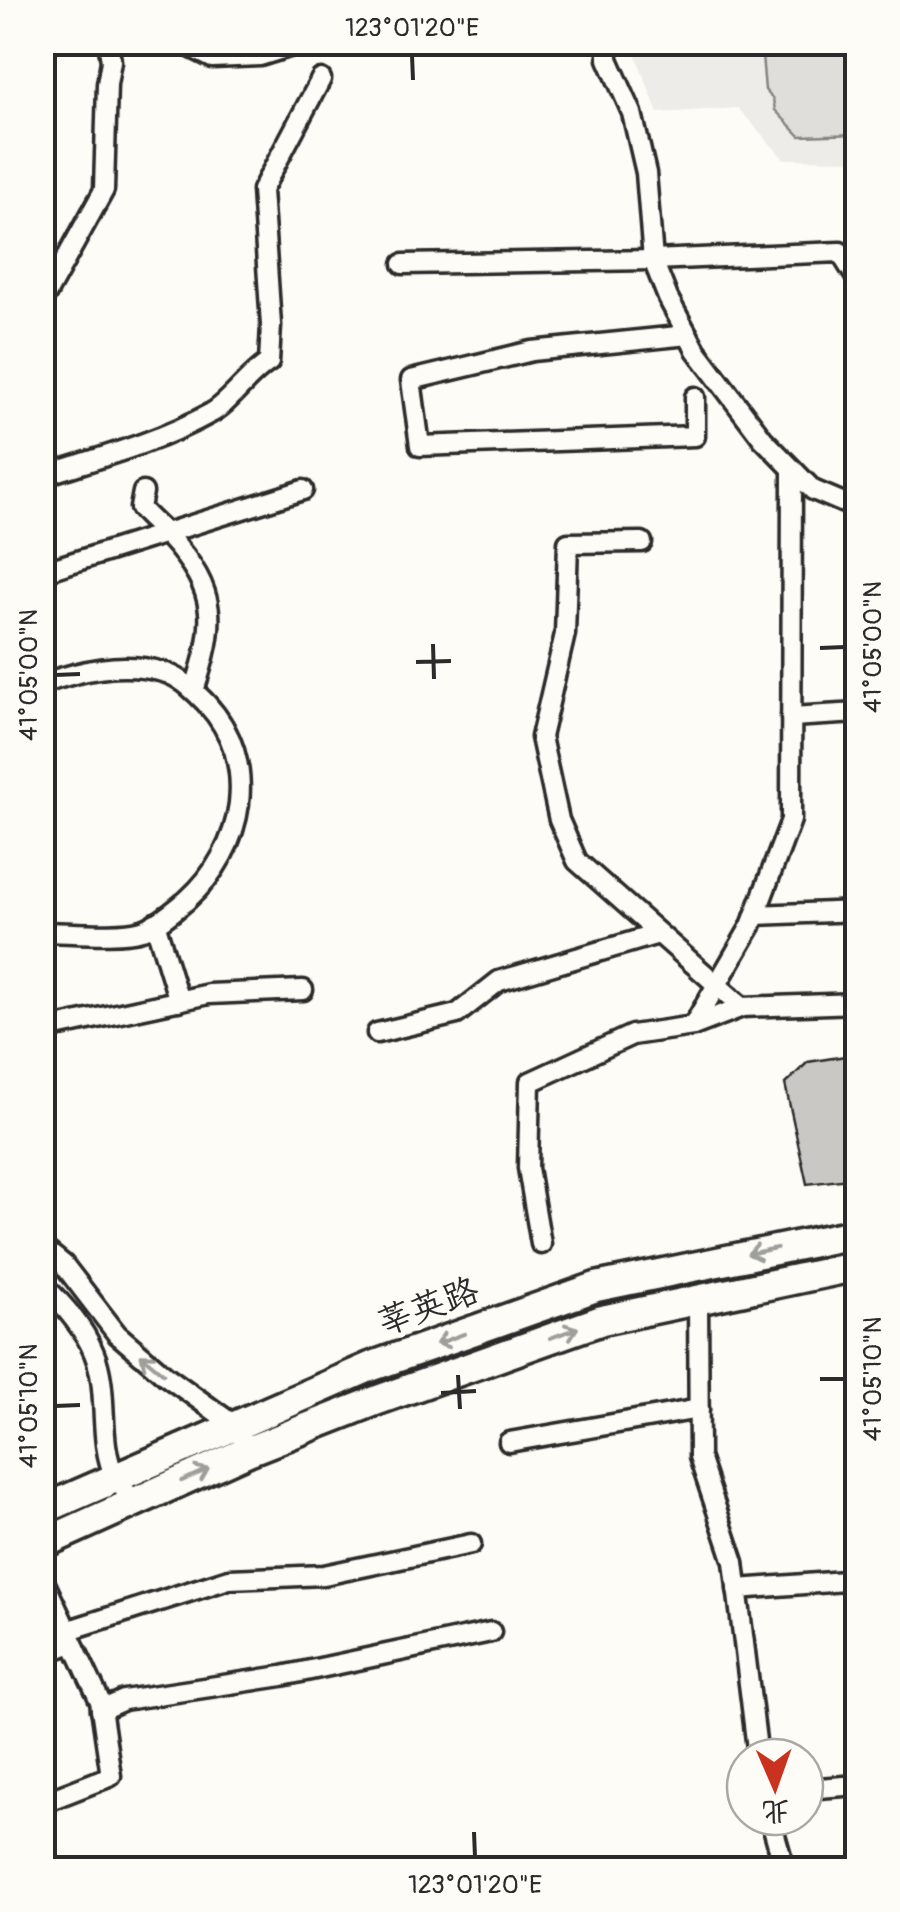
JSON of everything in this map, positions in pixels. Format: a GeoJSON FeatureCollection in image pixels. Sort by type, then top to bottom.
{"type":"FeatureCollection","features":[{"type":"Feature","properties":{"kind":"main road","name":"莘英路"},"geometry":{"type":"LineString","coordinates":[[42,1544],[135,1502],[370,1368],[596,1286],[858,1233]]}},
{"type":"Feature","properties":{"kind":"main road","name":"莘英路"},"geometry":{"type":"LineString","coordinates":[[42,1510],[116,1479],[378,1400],[602,1320],[858,1266]]}},
{"type":"Feature","properties":{"kind":"street"},"geometry":{"type":"LineString","coordinates":[[42,302],[104,190],[111,61],[108,42]]}},
{"type":"Feature","properties":{"kind":"street"},"geometry":{"type":"LineString","coordinates":[[180,42],[212,58],[260,56],[292,46]]}},
{"type":"Feature","properties":{"kind":"street"},"geometry":{"type":"LineString","coordinates":[[608,42],[608,59],[632,113],[646,174],[653,260],[688,335],[763,439],[792,469],[813,490],[858,508]]}},
{"type":"Feature","properties":{"kind":"street"},"geometry":{"type":"LineString","coordinates":[[42,476],[158,438],[216,411],[250,374],[270,362],[262,190],[321,79]]}},
{"type":"Feature","properties":{"kind":"street"},"geometry":{"type":"LineString","coordinates":[[404,264],[840,252],[858,281]]}},
{"type":"Feature","properties":{"kind":"street"},"geometry":{"type":"LineString","coordinates":[[688,335],[532,352],[412,380],[420,446],[696,436],[695,397]]}},
{"type":"Feature","properties":{"kind":"street"},"geometry":{"type":"LineString","coordinates":[[693,1026],[755,915],[791,820],[792,469]]}},
{"type":"Feature","properties":{"kind":"street"},"geometry":{"type":"LineString","coordinates":[[42,572],[303,490]]}},
{"type":"Feature","properties":{"kind":"street"},"geometry":{"type":"LineString","coordinates":[[142,492],[140,508],[192,567],[209,604],[210,638],[194,691]]}},
{"type":"Feature","properties":{"kind":"street"},"geometry":{"type":"LineString","coordinates":[[642,542],[568,543],[565,634],[541,737],[559,820],[578,861],[742,1008]]}},
{"type":"Feature","properties":{"kind":"street"},"geometry":{"type":"LineString","coordinates":[[42,684],[80,671],[120,667],[164,672],[194,691],[224,722],[235,746],[241,784],[240,807],[220,860],[204,885],[155,923],[143,930],[42,932]]}},
{"type":"Feature","properties":{"kind":"street"},"geometry":{"type":"LineString","coordinates":[[791,717],[858,713]]}},
{"type":"Feature","properties":{"kind":"street"},"geometry":{"type":"LineString","coordinates":[[755,915],[858,911]]}},
{"type":"Feature","properties":{"kind":"street"},"geometry":{"type":"LineString","coordinates":[[155,923],[178,1000]]}},
{"type":"Feature","properties":{"kind":"street"},"geometry":{"type":"LineString","coordinates":[[377,1032],[456,1014],[499,981],[658,934]]}},
{"type":"Feature","properties":{"kind":"street"},"geometry":{"type":"LineString","coordinates":[[42,1030],[210,994],[303,990]]}},
{"type":"Feature","properties":{"kind":"street"},"geometry":{"type":"LineString","coordinates":[[541,1244],[528,1168],[530,1082],[632,1035],[693,1026],[742,1008],[858,1003]]}},
{"type":"Feature","properties":{"kind":"street"},"geometry":{"type":"LineString","coordinates":[[42,1247],[64,1265],[116,1334],[243,1439]]}},
{"type":"Feature","properties":{"kind":"street"},"geometry":{"type":"LineString","coordinates":[[42,1284],[70,1311],[95,1354],[105,1406],[106,1443],[116,1479],[135,1502]]}},
{"type":"Feature","properties":{"kind":"street"},"geometry":{"type":"LineString","coordinates":[[698,1299],[699,1457],[734,1562],[756,1737]]}},
{"type":"Feature","properties":{"kind":"street"},"geometry":{"type":"LineString","coordinates":[[509,1442],[699,1409]]}},
{"type":"Feature","properties":{"kind":"street"},"geometry":{"type":"LineString","coordinates":[[42,1655],[68,1637],[229,1579],[324,1576],[471,1544]]}},
{"type":"Feature","properties":{"kind":"street"},"geometry":{"type":"LineString","coordinates":[[42,1577],[101,1710],[112,1776],[42,1803]]}},
{"type":"Feature","properties":{"kind":"street"},"geometry":{"type":"LineString","coordinates":[[737,1589],[858,1580]]}},
{"type":"Feature","properties":{"kind":"street"},"geometry":{"type":"LineString","coordinates":[[101,1710],[124,1700],[282,1676],[492,1632]]}},
{"type":"Feature","properties":{"kind":"street"},"geometry":{"type":"LineString","coordinates":[[825,1787],[858,1784]]}},
{"type":"Feature","properties":{"kind":"street"},"geometry":{"type":"LineString","coordinates":[[775,1837],[784,1870]]}},
{"type":"Feature","properties":{"kind":"shaded area"},"geometry":{"type":"Polygon","coordinates":[[[635,42],[857,43],[857,160],[784,159],[738,108],[658,113],[633,48],[635,42]]]}},
{"type":"Feature","properties":{"kind":"shaded area"},"geometry":{"type":"Polygon","coordinates":[[[761,43],[857,43],[857,134],[800,136],[775,110],[773,99],[765,90],[761,43]]]}},
{"type":"Feature","properties":{"kind":"building"},"geometry":{"type":"Polygon","coordinates":[[[858,1054],[858,1178],[807,1184],[785,1084],[808,1062],[858,1054]]]}}]}
